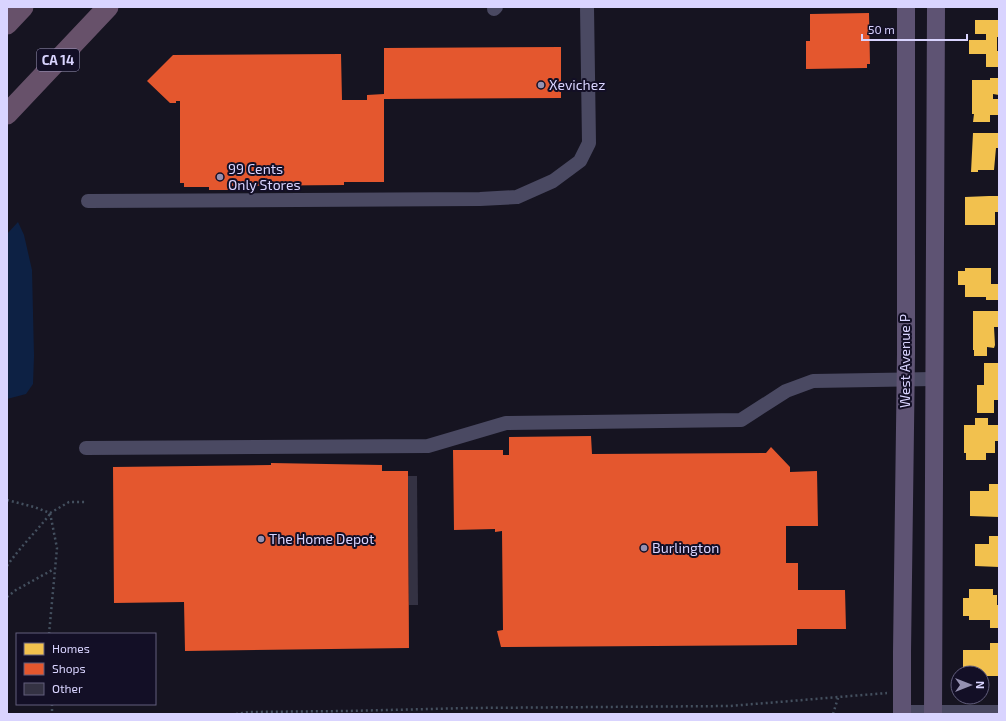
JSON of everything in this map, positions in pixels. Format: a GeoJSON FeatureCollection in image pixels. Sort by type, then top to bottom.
{"type":"FeatureCollection","features":[{"type":"Feature","properties":{"kind":"highway"},"geometry":{"type":"LineString","coordinates":[[7,24],[23,7]]}},
{"type":"Feature","properties":{"kind":"highway","name":"CA 14"},"geometry":{"type":"LineString","coordinates":[[7,114],[108,7]]}},
{"type":"Feature","properties":{"kind":"main road","name":"West Avenue P"},"geometry":{"type":"LineString","coordinates":[[902,713],[906,7]]}},
{"type":"Feature","properties":{"kind":"main road","name":"West Avenue P"},"geometry":{"type":"LineString","coordinates":[[933,713],[936,7]]}},
{"type":"Feature","properties":{"kind":"street"},"geometry":{"type":"LineString","coordinates":[[88,201],[474,199],[517,197],[553,181],[580,161],[589,143],[587,7]]}},
{"type":"Feature","properties":{"kind":"street"},"geometry":{"type":"LineString","coordinates":[[86,448],[428,446],[506,423],[741,420],[786,391],[813,381],[934,379]]}},
{"type":"Feature","properties":{"kind":"street"},"geometry":{"type":"LineString","coordinates":[[902,713],[999,712]]}},
{"type":"Feature","properties":{"kind":"path"},"geometry":{"type":"LineString","coordinates":[[7,500],[50,513]]}},
{"type":"Feature","properties":{"kind":"path"},"geometry":{"type":"LineString","coordinates":[[7,566],[50,513],[69,502],[86,502]]}},
{"type":"Feature","properties":{"kind":"path"},"geometry":{"type":"LineString","coordinates":[[48,633],[57,548],[50,513]]}},
{"type":"Feature","properties":{"kind":"path"},"geometry":{"type":"LineString","coordinates":[[7,597],[16,590],[54,569]]}},
{"type":"Feature","properties":{"kind":"path"},"geometry":{"type":"LineString","coordinates":[[236,714],[250,712],[469,708],[730,706],[902,692]]}},
{"type":"Feature","properties":{"kind":"path"},"geometry":{"type":"LineString","coordinates":[[833,714],[838,698]]}},
{"type":"Feature","properties":{"kind":"water"},"geometry":{"type":"Polygon","coordinates":[[[18,222],[24,235],[32,270],[34,356],[33,384],[26,394],[7,399],[7,234],[18,222]]]}},
{"type":"Feature","properties":{"kind":"building: Homes"},"geometry":{"type":"Polygon","coordinates":[[[975,20],[999,20],[997,51],[999,51],[999,67],[986,67],[986,54],[969,54],[969,40],[986,40],[986,34],[975,34],[975,20]]]}},
{"type":"Feature","properties":{"kind":"building: Homes"},"geometry":{"type":"Polygon","coordinates":[[[990,78],[999,78],[999,95],[993,94],[993,99],[999,99],[999,115],[990,115],[990,122],[973,122],[972,80],[990,80],[990,78]]]}},
{"type":"Feature","properties":{"kind":"building: Homes"},"geometry":{"type":"Polygon","coordinates":[[[973,133],[999,133],[999,148],[996,148],[994,170],[978,170],[978,172],[971,172],[973,133]]]}},
{"type":"Feature","properties":{"kind":"building: Homes"},"geometry":{"type":"Polygon","coordinates":[[[999,196],[999,212],[995,212],[995,225],[965,225],[965,197],[999,196]]]}},
{"type":"Feature","properties":{"kind":"building: Homes"},"geometry":{"type":"Polygon","coordinates":[[[965,268],[991,268],[991,284],[999,284],[999,300],[986,300],[986,297],[965,297],[965,285],[958,285],[958,271],[965,271],[965,268]]]}},
{"type":"Feature","properties":{"kind":"building: Homes"},"geometry":{"type":"Polygon","coordinates":[[[973,311],[999,311],[999,327],[994,327],[995,345],[994,348],[987,347],[987,356],[974,356],[973,311]]]}},
{"type":"Feature","properties":{"kind":"building: Homes"},"geometry":{"type":"Polygon","coordinates":[[[984,363],[999,363],[999,400],[994,400],[994,413],[977,413],[977,385],[984,385],[984,363]]]}},
{"type":"Feature","properties":{"kind":"building: Homes"},"geometry":{"type":"Polygon","coordinates":[[[975,418],[988,418],[988,425],[999,425],[999,441],[995,441],[995,453],[986,453],[986,460],[966,460],[966,453],[964,453],[964,425],[975,425],[975,418]]]}},
{"type":"Feature","properties":{"kind":"building: Homes"},"geometry":{"type":"Polygon","coordinates":[[[989,484],[999,484],[999,517],[970,516],[970,491],[989,491],[989,484]]]}},
{"type":"Feature","properties":{"kind":"building: Homes"},"geometry":{"type":"Polygon","coordinates":[[[989,536],[999,536],[999,567],[975,566],[975,544],[989,544],[989,536]]]}},
{"type":"Feature","properties":{"kind":"building: Homes"},"geometry":{"type":"Polygon","coordinates":[[[969,589],[993,589],[993,595],[997,595],[997,605],[999,605],[999,628],[990,628],[990,620],[969,620],[969,616],[963,616],[963,598],[969,598],[969,589]]]}},
{"type":"Feature","properties":{"kind":"building: Homes"},"geometry":{"type":"Polygon","coordinates":[[[990,643],[999,643],[999,676],[990,676],[990,665],[963,665],[963,650],[990,650],[990,643]]]}},
{"type":"Feature","properties":{"kind":"building: Shops"},"geometry":{"type":"Polygon","coordinates":[[[869,13],[870,64],[867,64],[867,68],[806,69],[806,41],[810,41],[810,14],[869,13]]]}},
{"type":"Feature","properties":{"kind":"building: Shops"},"geometry":{"type":"Polygon","coordinates":[[[561,47],[561,98],[384,99],[384,182],[344,182],[344,185],[230,186],[230,190],[209,190],[209,187],[184,187],[184,183],[180,183],[180,101],[170,103],[147,81],[173,55],[341,54],[342,100],[367,100],[367,95],[384,94],[384,48],[561,47]]]}},
{"type":"Feature","properties":{"kind":"building: Shops","name":"Burlington"},"geometry":{"type":"Polygon","coordinates":[[[591,436],[592,454],[766,453],[771,447],[790,467],[790,472],[817,471],[818,526],[786,526],[786,563],[798,563],[798,590],[845,590],[846,629],[797,629],[797,645],[501,647],[497,631],[503,630],[502,531],[495,532],[495,529],[454,530],[453,450],[503,450],[503,455],[509,455],[509,437],[591,436]]]}},
{"type":"Feature","properties":{"kind":"building: Shops","name":"The Home Depot"},"geometry":{"type":"Polygon","coordinates":[[[271,463],[382,465],[382,471],[408,471],[409,648],[185,651],[184,602],[114,603],[113,467],[271,465],[271,463]]]}},
{"type":"Feature","properties":{"kind":"building: Other"},"geometry":{"type":"Polygon","coordinates":[[[408,476],[417,476],[418,605],[409,605],[408,476]]]}},
{"type":"Feature","properties":{"kind":"place","name":"Xevichez"},"geometry":{"type":"Point","coordinates":[541,85]}},
{"type":"Feature","properties":{"kind":"place","name":"99 Cents Only Stores"},"geometry":{"type":"Point","coordinates":[220,177]}},
{"type":"Feature","properties":{"kind":"place","name":"The Home Depot"},"geometry":{"type":"Point","coordinates":[261,539]}},
{"type":"Feature","properties":{"kind":"place","name":"Burlington"},"geometry":{"type":"Point","coordinates":[644,548]}}]}
